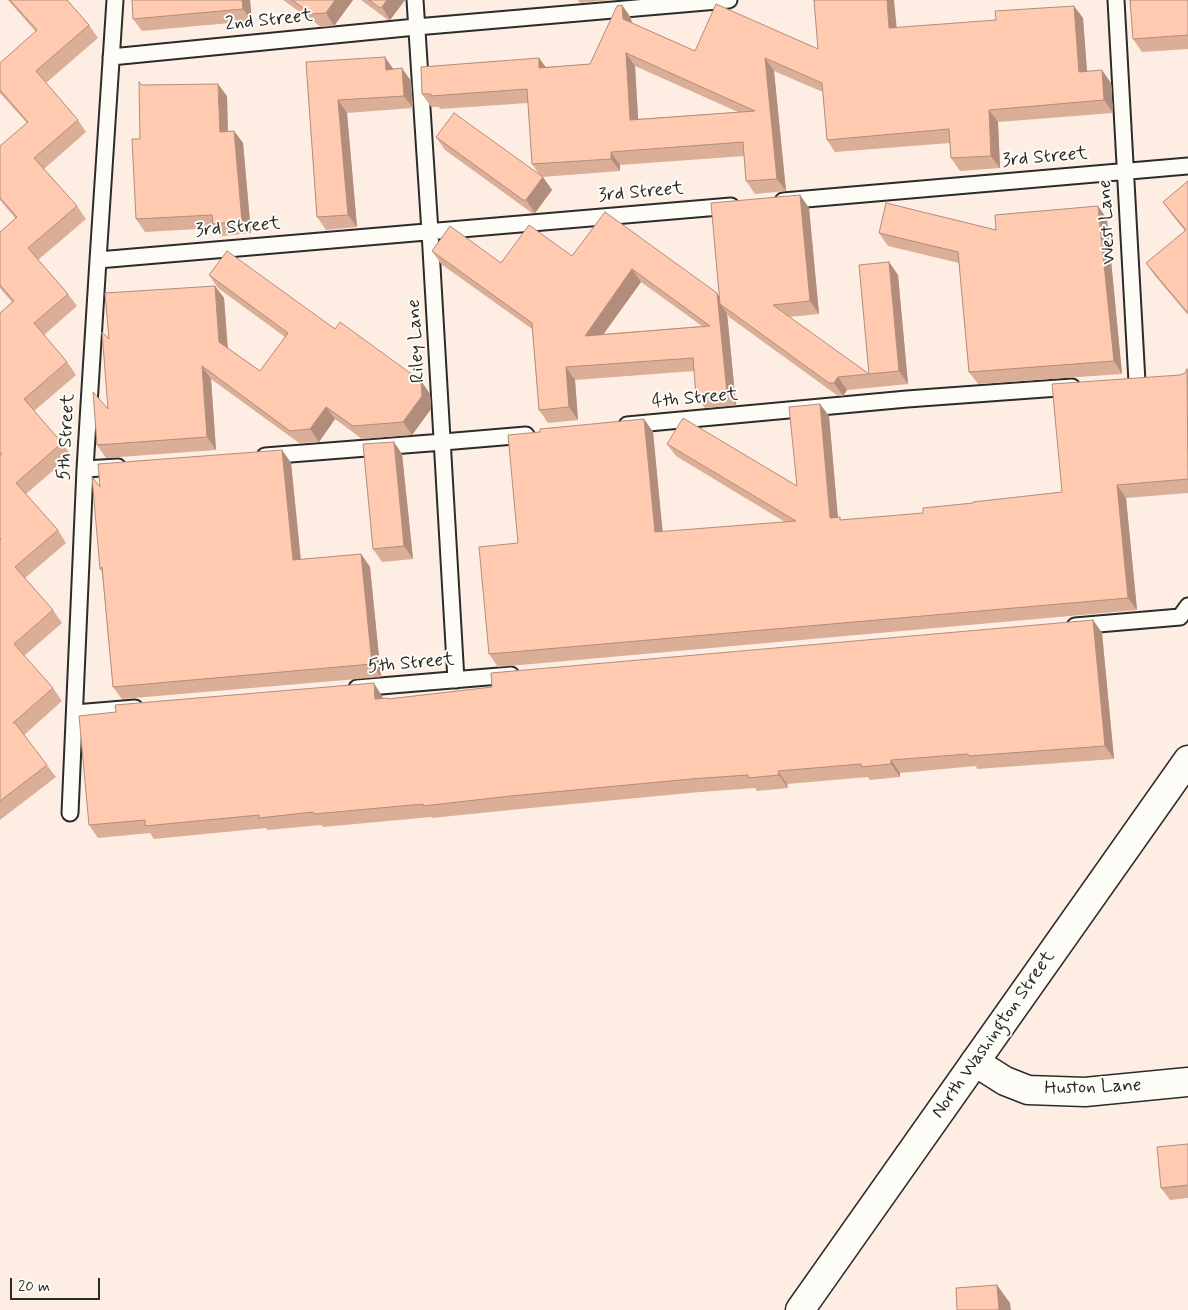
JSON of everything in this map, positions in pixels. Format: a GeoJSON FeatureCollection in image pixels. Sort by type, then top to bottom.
{"type":"FeatureCollection","features":[{"type":"Feature","properties":{"kind":"main road","name":"North Washington Street"},"geometry":{"type":"LineString","coordinates":[[800,1310],[1188,760]]}},
{"type":"Feature","properties":{"kind":"main road","name":"Huston Lane"},"geometry":{"type":"LineString","coordinates":[[975,1062],[1005,1081],[1028,1090],[1085,1092],[1188,1082]]}},
{"type":"Feature","properties":{"kind":"lane","name":"5th Street"},"geometry":{"type":"LineString","coordinates":[[70,813],[86,469],[115,0]]}},
{"type":"Feature","properties":{"kind":"lane","name":"Riley Lane"},"geometry":{"type":"LineString","coordinates":[[415,0],[456,680]]}},
{"type":"Feature","properties":{"kind":"lane","name":"2nd Street"},"geometry":{"type":"LineString","coordinates":[[111,57],[416,27],[729,0]]}},
{"type":"Feature","properties":{"kind":"lane","name":"West Lane"},"geometry":{"type":"LineString","coordinates":[[1116,0],[1126,171],[1132,382],[1154,380]]}},
{"type":"Feature","properties":{"kind":"lane","name":"3rd Street"},"geometry":{"type":"LineString","coordinates":[[768,202],[1188,166]]}},
{"type":"Feature","properties":{"kind":"lane","name":"3rd Street"},"geometry":{"type":"LineString","coordinates":[[98,260],[748,204]]}},
{"type":"Feature","properties":{"kind":"lane","name":"4th Street"},"geometry":{"type":"LineString","coordinates":[[611,427],[907,399],[1089,386]]}},
{"type":"Feature","properties":{"kind":"lane"},"geometry":{"type":"LineString","coordinates":[[254,456],[542,433]]}},
{"type":"Feature","properties":{"kind":"lane"},"geometry":{"type":"LineString","coordinates":[[86,469],[135,465]]}},
{"type":"Feature","properties":{"kind":"lane"},"geometry":{"type":"LineString","coordinates":[[1061,627],[1180,617],[1188,606]]}},
{"type":"Feature","properties":{"kind":"lane","name":"5th Street"},"geometry":{"type":"LineString","coordinates":[[339,690],[526,674]]}},
{"type":"Feature","properties":{"kind":"lane"},"geometry":{"type":"LineString","coordinates":[[75,713],[153,706]]}},
{"type":"Feature","properties":{"kind":"building"},"geometry":{"type":"Polygon","coordinates":[[[10,0],[67,0],[89,25],[36,71],[78,120],[34,158],[77,206],[28,248],[68,294],[34,323],[67,362],[24,399],[62,443],[16,483],[58,530],[15,567],[53,610],[14,644],[53,688],[13,723],[15,723],[47,765],[0,801],[0,456],[2,454],[0,452],[0,313],[14,301],[0,285],[0,232],[17,217],[0,198],[0,146],[28,122],[0,90],[0,63],[37,30],[10,0]]]}},
{"type":"Feature","properties":{"kind":"building"},"geometry":{"type":"Polygon","coordinates":[[[132,0],[242,0],[243,9],[133,19],[132,0]]]}},
{"type":"Feature","properties":{"kind":"building"},"geometry":{"type":"Polygon","coordinates":[[[292,0],[335,0],[326,13],[312,14],[292,0]]]}},
{"type":"Feature","properties":{"kind":"building"},"geometry":{"type":"Polygon","coordinates":[[[369,0],[387,0],[380,8],[369,0]]]}},
{"type":"Feature","properties":{"kind":"building"},"geometry":{"type":"Polygon","coordinates":[[[814,0],[887,0],[889,28],[996,20],[995,11],[1074,6],[1079,72],[1102,70],[1104,100],[989,110],[991,156],[951,158],[949,129],[827,140],[822,83],[765,58],[777,179],[746,181],[743,142],[611,152],[611,159],[532,164],[527,89],[431,96],[431,94],[422,94],[421,67],[539,58],[539,68],[590,64],[617,6],[622,5],[623,19],[695,51],[716,4],[818,49],[814,0]],[[626,53],[630,120],[755,111],[626,53]]]}},
{"type":"Feature","properties":{"kind":"building"},"geometry":{"type":"Polygon","coordinates":[[[1130,0],[1188,0],[1188,35],[1133,39],[1130,0]]]}},
{"type":"Feature","properties":{"kind":"building"},"geometry":{"type":"Polygon","coordinates":[[[385,57],[386,70],[402,68],[404,96],[338,100],[348,215],[317,217],[306,62],[385,57]]]}},
{"type":"Feature","properties":{"kind":"building"},"geometry":{"type":"Polygon","coordinates":[[[139,82],[142,85],[218,84],[220,132],[234,131],[242,221],[213,224],[212,215],[136,219],[132,139],[140,139],[139,82]]]}},
{"type":"Feature","properties":{"kind":"building"},"geometry":{"type":"Polygon","coordinates":[[[454,113],[543,177],[526,200],[523,200],[436,137],[454,113]]]}},
{"type":"Feature","properties":{"kind":"building"},"geometry":{"type":"Polygon","coordinates":[[[1188,181],[1188,313],[1146,263],[1186,230],[1163,202],[1188,181]]]}},
{"type":"Feature","properties":{"kind":"building"},"geometry":{"type":"Polygon","coordinates":[[[800,195],[810,301],[773,305],[869,374],[838,377],[834,383],[829,383],[720,304],[711,203],[800,195]]]}},
{"type":"Feature","properties":{"kind":"building"},"geometry":{"type":"Polygon","coordinates":[[[886,203],[996,230],[995,215],[1098,206],[1114,361],[969,372],[958,252],[879,233],[886,203]]]}},
{"type":"Feature","properties":{"kind":"building"},"geometry":{"type":"Polygon","coordinates":[[[605,212],[717,293],[727,393],[696,396],[693,358],[566,367],[569,407],[539,410],[532,323],[432,251],[450,226],[501,263],[529,225],[572,256],[605,212]],[[632,269],[585,336],[710,326],[632,269]]]}},
{"type":"Feature","properties":{"kind":"building"},"geometry":{"type":"Polygon","coordinates":[[[227,251],[335,329],[340,322],[421,381],[422,396],[403,422],[353,426],[326,407],[310,429],[290,431],[202,366],[207,437],[97,445],[93,392],[108,409],[102,332],[109,339],[105,293],[215,286],[219,342],[260,371],[288,333],[209,275],[227,251]]]}},
{"type":"Feature","properties":{"kind":"building"},"geometry":{"type":"Polygon","coordinates":[[[889,262],[899,371],[869,374],[859,265],[889,262]]]}},
{"type":"Feature","properties":{"kind":"building"},"geometry":{"type":"Polygon","coordinates":[[[1187,369],[1188,479],[1117,485],[1128,598],[489,654],[479,547],[518,543],[508,435],[540,432],[540,429],[644,419],[655,532],[796,521],[667,444],[683,418],[797,486],[789,407],[820,404],[830,518],[840,517],[840,520],[923,513],[923,508],[1062,492],[1052,384],[1180,375],[1185,373],[1187,369]]]}},
{"type":"Feature","properties":{"kind":"building"},"geometry":{"type":"Polygon","coordinates":[[[394,442],[404,546],[373,549],[363,444],[394,442]]]}},
{"type":"Feature","properties":{"kind":"building"},"geometry":{"type":"Polygon","coordinates":[[[282,450],[293,560],[361,554],[372,664],[113,687],[92,477],[100,487],[98,464],[282,450]]]}},
{"type":"Feature","properties":{"kind":"building"},"geometry":{"type":"Polygon","coordinates":[[[1093,620],[1105,746],[891,760],[891,764],[861,767],[861,764],[778,771],[779,775],[748,778],[748,775],[691,779],[423,806],[423,804],[314,814],[313,812],[259,818],[259,815],[145,826],[145,820],[89,825],[79,716],[116,712],[115,705],[374,683],[375,699],[388,699],[492,687],[491,673],[1093,620]]]}},
{"type":"Feature","properties":{"kind":"building"},"geometry":{"type":"Polygon","coordinates":[[[1188,1144],[1188,1185],[1161,1188],[1157,1147],[1188,1144]]]}},
{"type":"Feature","properties":{"kind":"building"},"geometry":{"type":"Polygon","coordinates":[[[997,1285],[999,1310],[957,1310],[956,1288],[997,1285]]]}}]}
